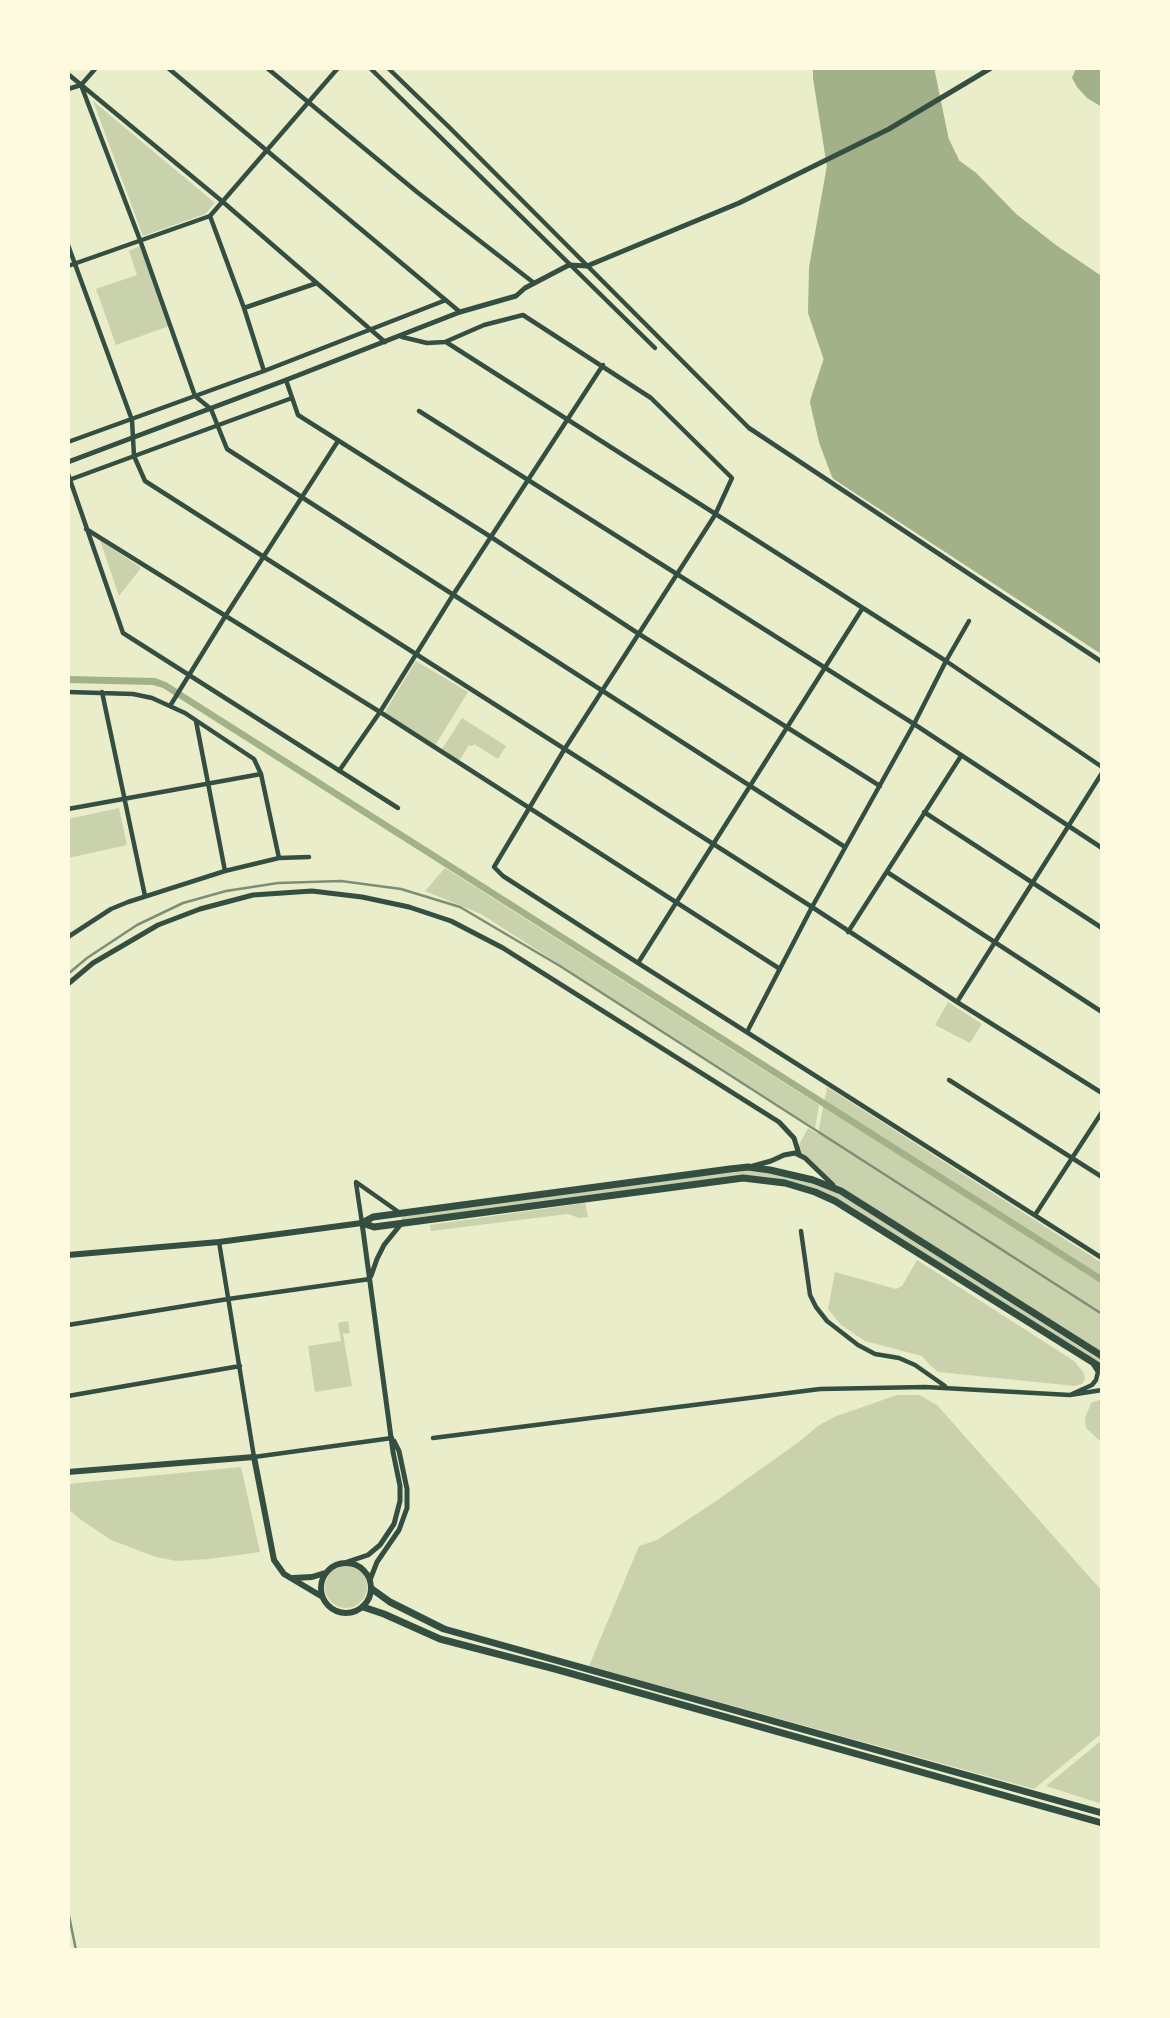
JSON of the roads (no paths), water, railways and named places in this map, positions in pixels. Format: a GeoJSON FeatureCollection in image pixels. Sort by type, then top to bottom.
{"type":"FeatureCollection","features":[{"type":"Feature","properties":{"kind":"main road"},"geometry":{"type":"LineString","coordinates":[[68,1255],[219,1242],[362,1223],[373,1217],[401,1213],[748,1167],[795,1175],[841,1191],[1102,1356]]}},
{"type":"Feature","properties":{"kind":"main road"},"geometry":{"type":"LineString","coordinates":[[362,1223],[374,1227],[743,1178],[777,1182],[835,1200],[1102,1368]]}},
{"type":"Feature","properties":{"kind":"main road"},"geometry":{"type":"LineString","coordinates":[[68,1472],[254,1457],[274,1560],[284,1573],[321,1596],[335,1611],[344,1614],[363,1607],[372,1589],[365,1571],[347,1562],[339,1563],[325,1573],[312,1577],[293,1578]]}},
{"type":"Feature","properties":{"kind":"main road"},"geometry":{"type":"LineString","coordinates":[[321,1596],[320,1588],[325,1573]]}},
{"type":"Feature","properties":{"kind":"main road"},"geometry":{"type":"LineString","coordinates":[[372,1589],[390,1602],[444,1629],[1102,1813]]}},
{"type":"Feature","properties":{"kind":"main road"},"geometry":{"type":"LineString","coordinates":[[363,1607],[440,1639],[1102,1822]]}},
{"type":"Feature","properties":{"kind":"street"},"geometry":{"type":"LineString","coordinates":[[68,89],[81,85],[96,68]]}},
{"type":"Feature","properties":{"kind":"street"},"geometry":{"type":"LineString","coordinates":[[168,68],[460,312]]}},
{"type":"Feature","properties":{"kind":"street"},"geometry":{"type":"LineString","coordinates":[[267,68],[417,192],[534,283]]}},
{"type":"Feature","properties":{"kind":"street"},"geometry":{"type":"LineString","coordinates":[[68,266],[210,216],[338,68]]}},
{"type":"Feature","properties":{"kind":"street"},"geometry":{"type":"LineString","coordinates":[[370,68],[655,348]]}},
{"type":"Feature","properties":{"kind":"street"},"geometry":{"type":"LineString","coordinates":[[388,68],[748,428],[1102,662]]}},
{"type":"Feature","properties":{"kind":"street"},"geometry":{"type":"LineString","coordinates":[[68,461],[211,409],[460,312],[516,296],[534,283],[569,265],[587,266],[739,203],[889,129],[991,68]]}},
{"type":"Feature","properties":{"kind":"street"},"geometry":{"type":"LineString","coordinates":[[68,74],[223,202],[385,342]]}},
{"type":"Feature","properties":{"kind":"street"},"geometry":{"type":"LineString","coordinates":[[81,85],[195,396],[211,409],[227,449],[845,847]]}},
{"type":"Feature","properties":{"kind":"street"},"geometry":{"type":"LineString","coordinates":[[210,216],[264,371]]}},
{"type":"Feature","properties":{"kind":"street"},"geometry":{"type":"LineString","coordinates":[[68,245],[132,420],[134,456],[145,481],[1102,1093]]}},
{"type":"Feature","properties":{"kind":"street"},"geometry":{"type":"LineString","coordinates":[[244,308],[317,283]]}},
{"type":"Feature","properties":{"kind":"street"},"geometry":{"type":"LineString","coordinates":[[68,442],[264,371],[446,300]]}},
{"type":"Feature","properties":{"kind":"street"},"geometry":{"type":"LineString","coordinates":[[402,337],[427,343],[445,342],[484,325],[523,315],[652,398],[732,478],[715,514],[564,750],[495,867],[502,876],[1102,1258]]}},
{"type":"Feature","properties":{"kind":"street"},"geometry":{"type":"LineString","coordinates":[[445,342],[946,661],[1102,767]]}},
{"type":"Feature","properties":{"kind":"street"},"geometry":{"type":"LineString","coordinates":[[339,771],[380,712],[603,365]]}},
{"type":"Feature","properties":{"kind":"street"},"geometry":{"type":"LineString","coordinates":[[286,380],[298,415],[491,537],[639,635],[880,786]]}},
{"type":"Feature","properties":{"kind":"street"},"geometry":{"type":"LineString","coordinates":[[69,480],[292,398]]}},
{"type":"Feature","properties":{"kind":"street"},"geometry":{"type":"LineString","coordinates":[[419,411],[914,724],[1102,848]]}},
{"type":"Feature","properties":{"kind":"street"},"geometry":{"type":"LineString","coordinates":[[170,706],[338,441]]}},
{"type":"Feature","properties":{"kind":"street"},"geometry":{"type":"LineString","coordinates":[[68,474],[123,633],[398,808]]}},
{"type":"Feature","properties":{"kind":"street"},"geometry":{"type":"LineString","coordinates":[[86,529],[380,712],[780,969]]}},
{"type":"Feature","properties":{"kind":"street"},"geometry":{"type":"LineString","coordinates":[[638,963],[862,609]]}},
{"type":"Feature","properties":{"kind":"street"},"geometry":{"type":"LineString","coordinates":[[747,1032],[812,907],[969,621]]}},
{"type":"Feature","properties":{"kind":"street"},"geometry":{"type":"LineString","coordinates":[[68,692],[143,696],[170,706],[195,720],[254,759],[261,774],[279,858]]}},
{"type":"Feature","properties":{"kind":"street"},"geometry":{"type":"LineString","coordinates":[[102,692],[145,896]]}},
{"type":"Feature","properties":{"kind":"street"},"geometry":{"type":"LineString","coordinates":[[195,720],[225,871]]}},
{"type":"Feature","properties":{"kind":"street"},"geometry":{"type":"LineString","coordinates":[[848,932],[961,755]]}},
{"type":"Feature","properties":{"kind":"street"},"geometry":{"type":"LineString","coordinates":[[957,1002],[1102,773]]}},
{"type":"Feature","properties":{"kind":"street"},"geometry":{"type":"LineString","coordinates":[[68,808],[261,774]]}},
{"type":"Feature","properties":{"kind":"street"},"geometry":{"type":"LineString","coordinates":[[924,812],[1102,928]]}},
{"type":"Feature","properties":{"kind":"street"},"geometry":{"type":"LineString","coordinates":[[68,935],[111,909],[145,896],[225,871],[279,858],[309,857]]}},
{"type":"Feature","properties":{"kind":"street"},"geometry":{"type":"LineString","coordinates":[[887,872],[1102,1012]]}},
{"type":"Feature","properties":{"kind":"street"},"geometry":{"type":"LineString","coordinates":[[68,984],[93,963],[158,925],[200,909],[253,895],[312,891],[362,897],[409,907],[451,921],[503,948],[779,1122],[794,1138],[799,1154]]}},
{"type":"Feature","properties":{"kind":"street"},"geometry":{"type":"LineString","coordinates":[[949,1080],[1102,1177]]}},
{"type":"Feature","properties":{"kind":"street"},"geometry":{"type":"LineString","coordinates":[[1035,1215],[1102,1112]]}},
{"type":"Feature","properties":{"kind":"street"},"geometry":{"type":"LineString","coordinates":[[748,1167],[784,1155],[799,1154],[841,1191]]}},
{"type":"Feature","properties":{"kind":"street"},"geometry":{"type":"LineString","coordinates":[[347,1562],[368,1555],[380,1545],[397,1517],[400,1501],[356,1182],[401,1213]]}},
{"type":"Feature","properties":{"kind":"street"},"geometry":{"type":"LineString","coordinates":[[370,1279],[384,1245],[402,1223]]}},
{"type":"Feature","properties":{"kind":"street"},"geometry":{"type":"LineString","coordinates":[[801,1231],[810,1295],[827,1321],[858,1345],[875,1354],[899,1358],[915,1365],[948,1388]]}},
{"type":"Feature","properties":{"kind":"street"},"geometry":{"type":"LineString","coordinates":[[219,1242],[254,1457],[393,1438]]}},
{"type":"Feature","properties":{"kind":"street"},"geometry":{"type":"LineString","coordinates":[[68,1325],[370,1279]]}},
{"type":"Feature","properties":{"kind":"street"},"geometry":{"type":"LineString","coordinates":[[1070,1395],[1092,1385],[1096,1380],[1098,1372],[1093,1363]]}},
{"type":"Feature","properties":{"kind":"street"},"geometry":{"type":"LineString","coordinates":[[68,1396],[240,1366]]}},
{"type":"Feature","properties":{"kind":"street"},"geometry":{"type":"LineString","coordinates":[[433,1438],[820,1389],[948,1388],[1070,1395],[1102,1390]]}},
{"type":"Feature","properties":{"kind":"street"},"geometry":{"type":"LineString","coordinates":[[370,1580],[377,1562],[399,1530],[407,1508],[407,1489],[399,1451],[393,1438]]}},
{"type":"Feature","properties":{"kind":"waterway"},"geometry":{"type":"LineString","coordinates":[[821,68],[835,166],[817,268],[816,312],[832,359],[818,402],[827,441],[839,473],[1102,645]]}},
{"type":"Feature","properties":{"kind":"waterway"},"geometry":{"type":"LineString","coordinates":[[926,68],[941,141],[953,166],[971,179],[1011,220],[1102,286]]}},
{"type":"Feature","properties":{"kind":"railway"},"geometry":{"type":"LineString","coordinates":[[68,974],[137,925],[183,903],[226,891],[278,883],[341,881],[401,889],[460,907],[560,966],[1102,1314]]}},
{"type":"Feature","properties":{"kind":"railway"},"geometry":{"type":"LineString","coordinates":[[68,1911],[76,1950]]}}]}
